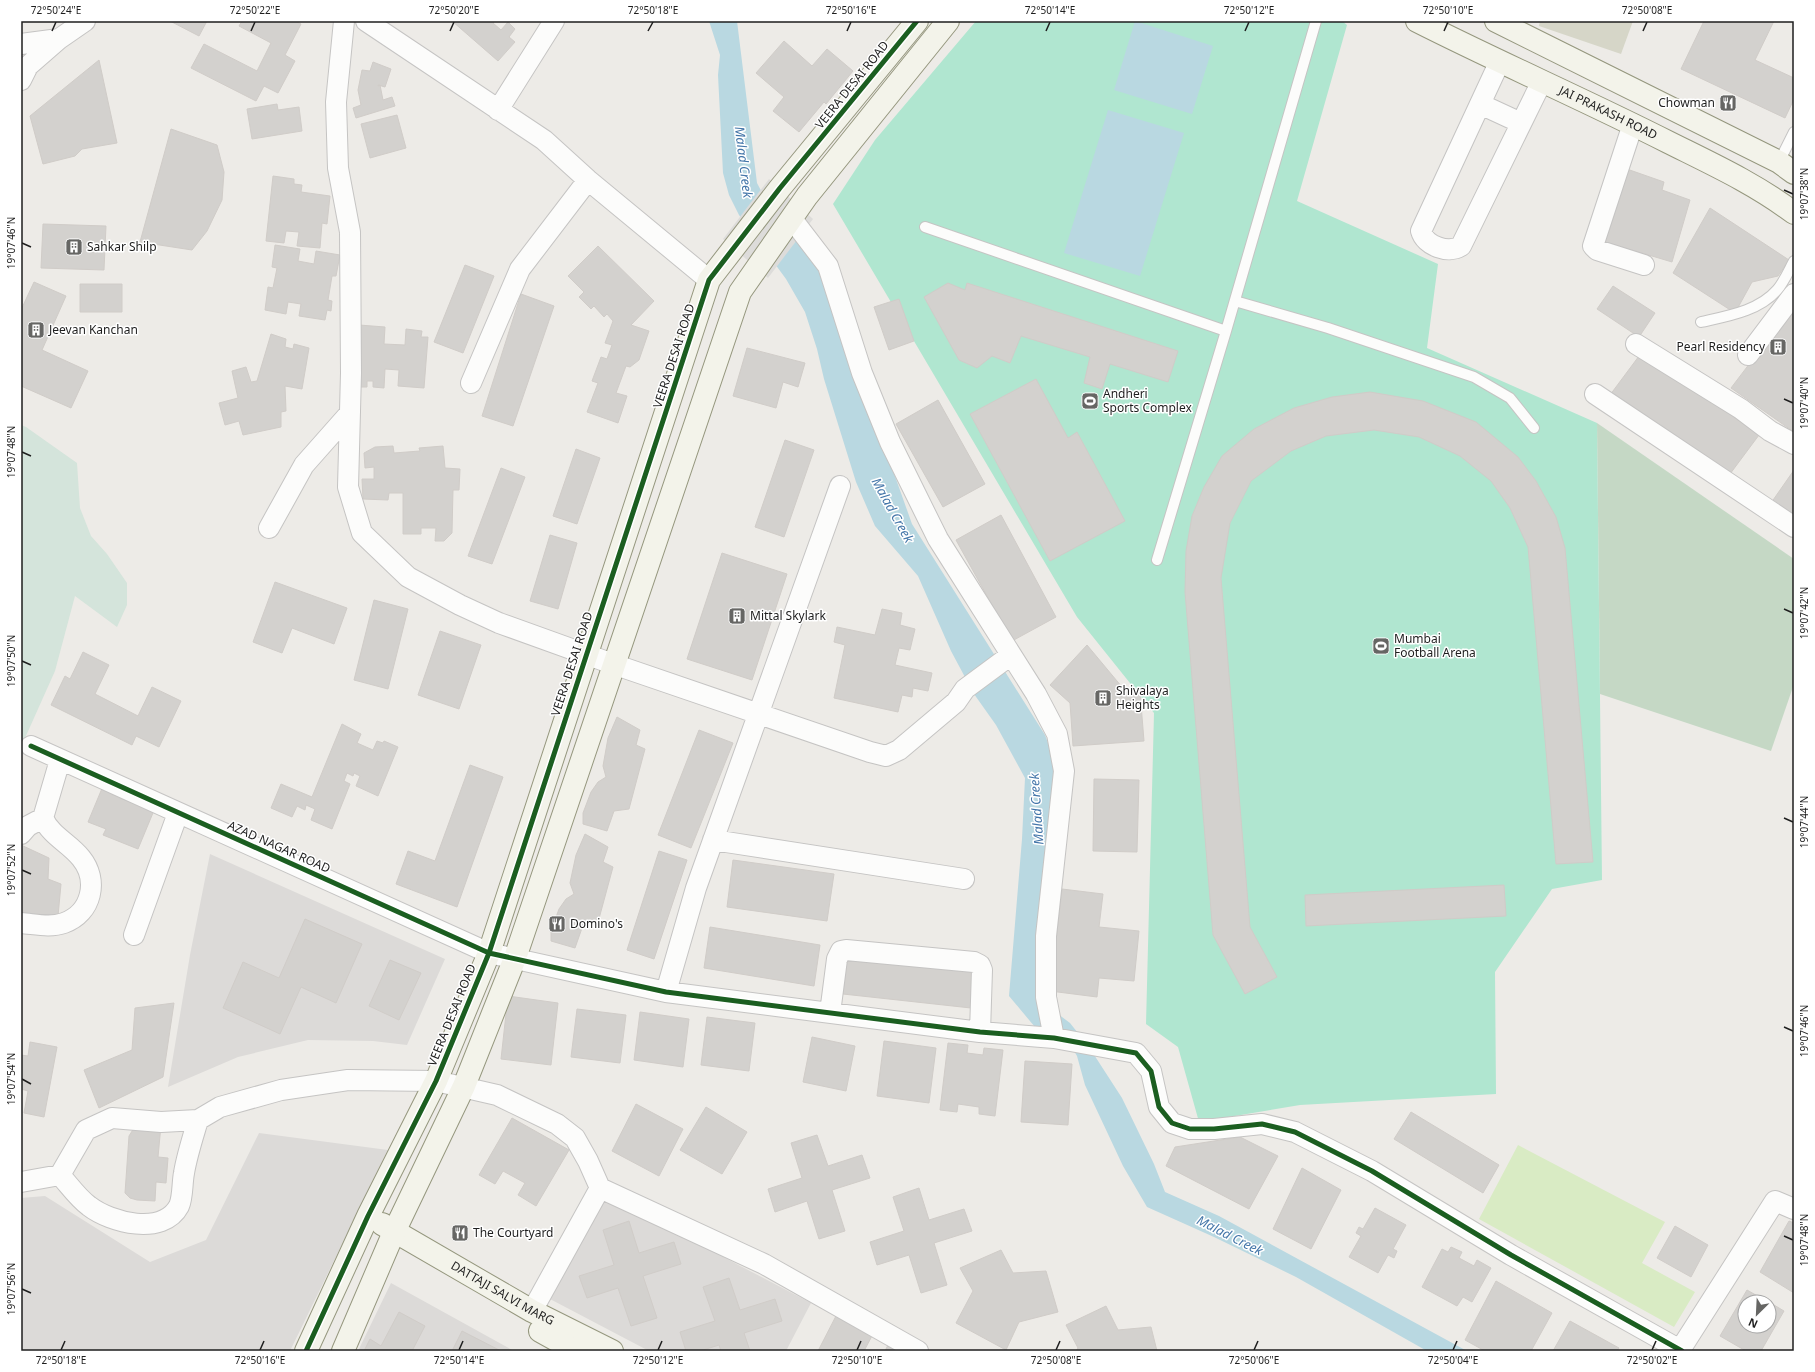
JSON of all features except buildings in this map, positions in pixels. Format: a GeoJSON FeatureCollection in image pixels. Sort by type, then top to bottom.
{"type":"FeatureCollection","features":[{"type":"Feature","properties":{"kind":"street"},"geometry":{"type":"LineString","coordinates":[[21,80],[28,66],[59,39],[85,21]]}},
{"type":"Feature","properties":{"kind":"street"},"geometry":{"type":"LineString","coordinates":[[344,21],[336,102],[338,168],[350,232],[350,413],[348,486],[362,533],[408,577],[460,605],[499,623],[758,714],[886,756],[899,750],[964,697],[1010,664]]}},
{"type":"Feature","properties":{"kind":"street"},"geometry":{"type":"LineString","coordinates":[[366,21],[544,140],[588,180],[709,280]]}},
{"type":"Feature","properties":{"kind":"street"},"geometry":{"type":"LineString","coordinates":[[498,110],[554,21]]}},
{"type":"Feature","properties":{"kind":"street","name":"VEERA DESAI ROAD"},"geometry":{"type":"LineString","coordinates":[[306,1351],[365,1223],[436,1081],[489,952],[709,280],[780,188],[918,21]]}},
{"type":"Feature","properties":{"kind":"street"},"geometry":{"type":"LineString","coordinates":[[343,1351],[391,1239],[464,1086],[515,958],[740,292],[808,196],[948,21]]}},
{"type":"Feature","properties":{"kind":"street","name":"JAI PRAKASH ROAD"},"geometry":{"type":"LineString","coordinates":[[1418,21],[1633,124],[1748,182],[1794,213]]}},
{"type":"Feature","properties":{"kind":"street"},"geometry":{"type":"LineString","coordinates":[[1496,21],[1787,168]]}},
{"type":"Feature","properties":{"kind":"street"},"geometry":{"type":"LineString","coordinates":[[21,44],[59,39]]}},
{"type":"Feature","properties":{"kind":"street"},"geometry":{"type":"LineString","coordinates":[[1500,61],[1421,231],[1423,237],[1427,241],[1447,250],[1454,250],[1461,246],[1542,81]]}},
{"type":"Feature","properties":{"kind":"street"},"geometry":{"type":"LineString","coordinates":[[1480,104],[1522,123]]}},
{"type":"Feature","properties":{"kind":"street"},"geometry":{"type":"LineString","coordinates":[[1633,124],[1593,246],[1597,250],[1644,265]]}},
{"type":"Feature","properties":{"kind":"street"},"geometry":{"type":"LineString","coordinates":[[471,383],[520,268],[588,180]]}},
{"type":"Feature","properties":{"kind":"street"},"geometry":{"type":"LineString","coordinates":[[788,223],[828,266],[862,373],[890,442],[938,539],[1010,664],[1057,734],[1064,771],[1046,936],[1046,997],[1054,1038]]}},
{"type":"Feature","properties":{"kind":"street"},"geometry":{"type":"LineString","coordinates":[[1748,355],[1794,294]]}},
{"type":"Feature","properties":{"kind":"street"},"geometry":{"type":"LineString","coordinates":[[1636,344],[1741,409],[1770,431],[1794,444]]}},
{"type":"Feature","properties":{"kind":"street"},"geometry":{"type":"LineString","coordinates":[[1595,394],[1794,527]]}},
{"type":"Feature","properties":{"kind":"street"},"geometry":{"type":"LineString","coordinates":[[269,528],[304,464],[350,413]]}},
{"type":"Feature","properties":{"kind":"street"},"geometry":{"type":"LineString","coordinates":[[666,992],[696,888],[840,486]]}},
{"type":"Feature","properties":{"kind":"street","name":"AZAD NAGAR ROAD"},"geometry":{"type":"LineString","coordinates":[[31,746],[489,952],[666,992],[980,1032],[1054,1038],[1136,1053],[1151,1071],[1159,1107],[1172,1123],[1190,1129],[1208,1129],[1262,1124],[1295,1132],[1335,1151],[1511,1255],[1681,1351]]}},
{"type":"Feature","properties":{"kind":"street"},"geometry":{"type":"LineString","coordinates":[[21,923],[50,926],[64,923],[74,918],[84,910],[90,895],[91,881],[88,869],[80,857],[47,827],[43,818],[60,760]]}},
{"type":"Feature","properties":{"kind":"street"},"geometry":{"type":"LineString","coordinates":[[134,936],[178,813]]}},
{"type":"Feature","properties":{"kind":"street"},"geometry":{"type":"LineString","coordinates":[[21,834],[28,826],[43,818]]}},
{"type":"Feature","properties":{"kind":"street"},"geometry":{"type":"LineString","coordinates":[[713,840],[964,879]]}},
{"type":"Feature","properties":{"kind":"street"},"geometry":{"type":"LineString","coordinates":[[830,1013],[837,960],[841,951],[846,950],[974,962],[980,966],[982,970],[980,1032]]}},
{"type":"Feature","properties":{"kind":"street"},"geometry":{"type":"LineString","coordinates":[[21,1182],[60,1175],[86,1130],[112,1118],[161,1122],[198,1120],[220,1107],[281,1090],[348,1080],[436,1081],[464,1086],[497,1095],[557,1124],[574,1138],[588,1161],[600,1188],[764,1264],[918,1351]]}},
{"type":"Feature","properties":{"kind":"street"},"geometry":{"type":"LineString","coordinates":[[60,1175],[89,1206],[110,1218],[133,1224],[156,1223],[166,1220],[174,1213],[180,1204],[184,1173],[198,1120]]}},
{"type":"Feature","properties":{"kind":"street"},"geometry":{"type":"LineString","coordinates":[[532,1311],[600,1188]]}},
{"type":"Feature","properties":{"kind":"street"},"geometry":{"type":"LineString","coordinates":[[1681,1351],[1776,1201],[1794,1209]]}},
{"type":"Feature","properties":{"kind":"street","name":"DATTAJI SALVI MARG"},"geometry":{"type":"LineString","coordinates":[[365,1223],[576,1351]]}},
{"type":"Feature","properties":{"kind":"street","name":"DATTAJI SALVI MARG"},"geometry":{"type":"LineString","coordinates":[[391,1239],[612,1351]]}},
{"type":"Feature","properties":{"kind":"lane"},"geometry":{"type":"LineString","coordinates":[[1157,560],[1235,301],[1316,21]]}},
{"type":"Feature","properties":{"kind":"lane"},"geometry":{"type":"LineString","coordinates":[[1787,168],[1794,132]]}},
{"type":"Feature","properties":{"kind":"lane"},"geometry":{"type":"LineString","coordinates":[[925,227],[1226,331]]}},
{"type":"Feature","properties":{"kind":"lane"},"geometry":{"type":"LineString","coordinates":[[1701,322],[1740,314],[1772,296],[1779,289],[1794,261]]}},
{"type":"Feature","properties":{"kind":"lane"},"geometry":{"type":"LineString","coordinates":[[1235,301],[1328,328],[1474,377],[1510,398],[1534,428]]}},
{"type":"Feature","properties":{"kind":"shaded area"},"geometry":{"type":"Polygon","coordinates":[[[1540,21],[1633,21],[1621,54],[1539,26],[1540,21]]]}},
{"type":"Feature","properties":{"kind":"shaded area"},"geometry":{"type":"Polygon","coordinates":[[[21,425],[77,463],[80,508],[91,536],[107,554],[127,583],[127,605],[117,627],[75,596],[55,671],[21,747],[21,425]]]}},
{"type":"Feature","properties":{"kind":"shaded area"},"geometry":{"type":"Polygon","coordinates":[[[210,854],[445,959],[407,1045],[373,1041],[308,1040],[238,1057],[168,1087],[190,955],[210,854]]]}},
{"type":"Feature","properties":{"kind":"shaded area"},"geometry":{"type":"Polygon","coordinates":[[[259,1133],[388,1150],[290,1351],[21,1351],[21,1198],[45,1196],[150,1262],[206,1240],[259,1133]]]}},
{"type":"Feature","properties":{"kind":"shaded area"},"geometry":{"type":"Polygon","coordinates":[[[605,1195],[811,1303],[786,1351],[649,1351],[550,1299],[605,1195]]]}},
{"type":"Feature","properties":{"kind":"shaded area"},"geometry":{"type":"Polygon","coordinates":[[[391,1283],[514,1351],[358,1351],[391,1283]]]}},
{"type":"Feature","properties":{"kind":"green space","name":"Mumbai Football Arena"},"geometry":{"type":"Polygon","coordinates":[[[976,21],[1342,21],[1347,25],[1297,201],[1438,264],[1427,348],[1597,423],[1602,880],[1552,889],[1495,972],[1496,1094],[1300,1105],[1199,1122],[1178,1047],[1146,1024],[1154,713],[1077,617],[833,204],[875,140],[976,21]]]}},
{"type":"Feature","properties":{"kind":"green space"},"geometry":{"type":"Polygon","coordinates":[[[1597,423],[1794,559],[1794,684],[1771,751],[1600,694],[1597,423]]]}},
{"type":"Feature","properties":{"kind":"green space"},"geometry":{"type":"Polygon","coordinates":[[[1518,1145],[1665,1222],[1642,1263],[1695,1292],[1674,1327],[1479,1219],[1518,1145]]]}},
{"type":"Feature","properties":{"kind":"water","name":"Malad Creek"},"geometry":{"type":"Polygon","coordinates":[[[709,21],[737,21],[757,183],[773,213],[821,264],[912,524],[1045,735],[1057,767],[1038,999],[1070,1023],[1089,1047],[1122,1098],[1154,1164],[1165,1192],[1219,1216],[1467,1351],[1427,1351],[1296,1277],[1214,1237],[1147,1207],[1123,1166],[1085,1085],[1077,1056],[1070,1044],[1040,1033],[1009,996],[1022,839],[1025,778],[996,725],[974,694],[951,651],[918,576],[875,526],[856,482],[805,312],[786,279],[739,215],[729,195],[723,173],[718,75],[720,55],[709,21]]]}},
{"type":"Feature","properties":{"kind":"water"},"geometry":{"type":"Polygon","coordinates":[[[1135,21],[1213,46],[1192,114],[1114,90],[1135,21]]]}},
{"type":"Feature","properties":{"kind":"water"},"geometry":{"type":"Polygon","coordinates":[[[1108,110],[1184,133],[1140,276],[1064,253],[1108,110]]]}},
{"type":"Feature","properties":{"kind":"pier"},"geometry":{"type":"Polygon","coordinates":[[[769,179],[813,219],[768,278],[723,239],[769,179]]]}},
{"type":"Feature","properties":{"kind":"cycle path"},"geometry":{"type":"LineString","coordinates":[[306,1351],[368,1216],[436,1081],[489,953],[709,280],[780,188],[917,21]]}},
{"type":"Feature","properties":{"kind":"cycle path"},"geometry":{"type":"LineString","coordinates":[[31,746],[489,953],[666,992],[980,1032],[1054,1038],[1136,1053],[1151,1071],[1159,1107],[1172,1123],[1190,1129],[1214,1129],[1262,1124],[1295,1132],[1372,1171],[1511,1255],[1682,1351]]}},
{"type":"Feature","properties":{"kind":"place","name":"Chowman"},"geometry":{"type":"Point","coordinates":[1728,103]}},
{"type":"Feature","properties":{"kind":"place","name":"Sahkar Shilp"},"geometry":{"type":"Point","coordinates":[74,247]}},
{"type":"Feature","properties":{"kind":"place","name":"Jeevan Kanchan"},"geometry":{"type":"Point","coordinates":[36,330]}},
{"type":"Feature","properties":{"kind":"place","name":"Pearl Residency"},"geometry":{"type":"Point","coordinates":[1778,347]}},
{"type":"Feature","properties":{"kind":"place","name":"Andheri Sports Complex"},"geometry":{"type":"Point","coordinates":[1090,401]}},
{"type":"Feature","properties":{"kind":"place","name":"Mittal Skylark"},"geometry":{"type":"Point","coordinates":[737,616]}},
{"type":"Feature","properties":{"kind":"place","name":"Mumbai Football Arena"},"geometry":{"type":"Point","coordinates":[1381,646]}},
{"type":"Feature","properties":{"kind":"place","name":"Shivalaya Heights"},"geometry":{"type":"Point","coordinates":[1103,698]}},
{"type":"Feature","properties":{"kind":"place","name":"Domino's"},"geometry":{"type":"Point","coordinates":[557,924]}},
{"type":"Feature","properties":{"kind":"place","name":"The Courtyard"},"geometry":{"type":"Point","coordinates":[460,1233]}}]}
